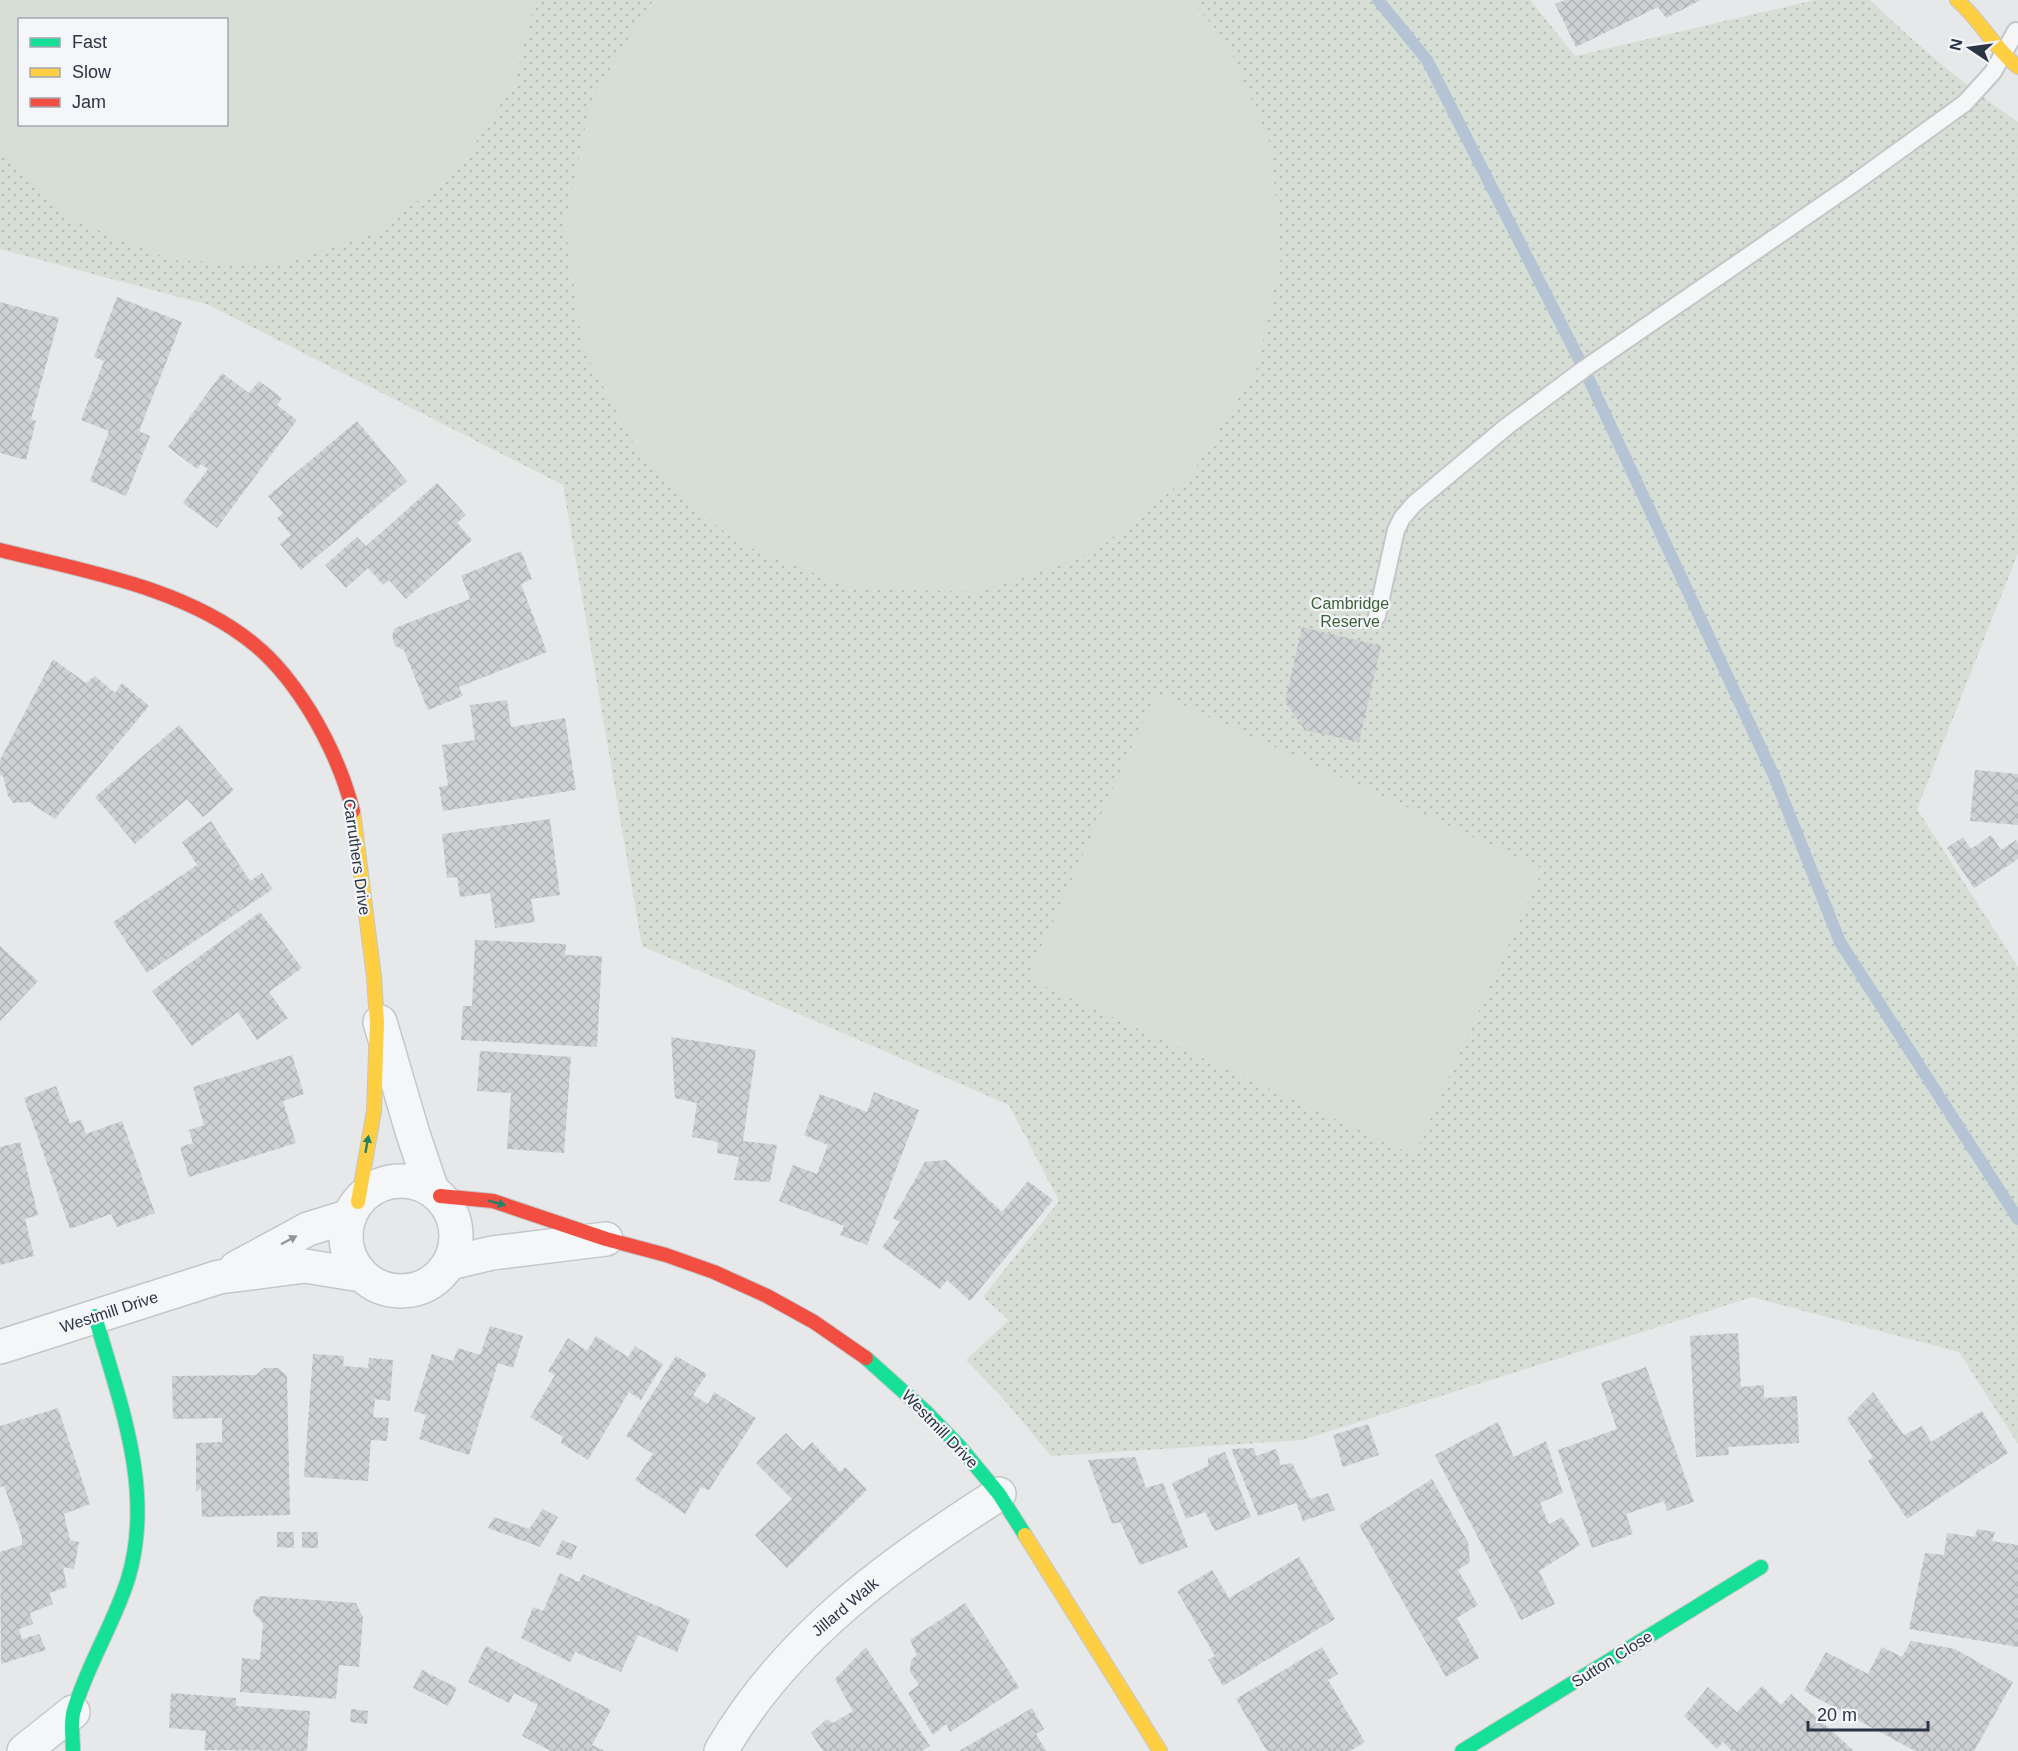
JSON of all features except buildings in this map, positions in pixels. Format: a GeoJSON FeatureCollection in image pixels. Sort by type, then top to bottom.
{"type":"FeatureCollection","features":[{"type":"Feature","properties":{"kind":"street"},"geometry":{"type":"LineString","coordinates":[[1961,4],[2009,28]]}},
{"type":"Feature","properties":{"kind":"street"},"geometry":{"type":"LineString","coordinates":[[1961,4],[2018,67]]}},
{"type":"Feature","properties":{"kind":"street","name":"Carruthers Drive"},"geometry":{"type":"LineString","coordinates":[[0,550],[128,584],[177,601],[230,628],[255,644],[279,671],[323,733],[344,780],[354,817],[377,1012],[375,1101],[354,1209]]}},
{"type":"Feature","properties":{"kind":"street","name":"Carruthers Drive"},"geometry":{"type":"LineString","coordinates":[[377,1012],[413,1134],[436,1193]]}},
{"type":"Feature","properties":{"kind":"street"},"geometry":{"type":"LineString","coordinates":[[401,1180],[417,1183],[436,1193],[450,1210],[456,1228],[456,1246],[450,1263],[439,1276],[425,1286],[409,1291],[392,1291],[375,1285],[361,1275],[352,1262],[347,1247],[346,1231],[354,1209],[370,1191],[384,1183],[401,1180]]}},
{"type":"Feature","properties":{"kind":"street","name":"Westmill Drive"},"geometry":{"type":"LineString","coordinates":[[436,1193],[493,1201],[714,1272],[767,1296],[814,1322],[871,1362],[926,1412],[999,1494],[1160,1751]]}},
{"type":"Feature","properties":{"kind":"street","name":"Westmill Drive"},"geometry":{"type":"LineString","coordinates":[[219,1277],[308,1229],[354,1209]]}},
{"type":"Feature","properties":{"kind":"street","name":"Westmill Drive"},"geometry":{"type":"LineString","coordinates":[[450,1263],[492,1253],[606,1239]]}},
{"type":"Feature","properties":{"kind":"street","name":"Westmill Drive"},"geometry":{"type":"LineString","coordinates":[[0,1347],[219,1277],[305,1266],[361,1275]]}},
{"type":"Feature","properties":{"kind":"street"},"geometry":{"type":"LineString","coordinates":[[73,1751],[73,1712],[128,1579],[135,1544],[138,1511],[137,1481],[132,1448],[95,1316]]}},
{"type":"Feature","properties":{"kind":"street","name":"Jillard Walk"},"geometry":{"type":"LineString","coordinates":[[721,1751],[759,1694],[820,1625],[865,1588],[956,1521],[999,1494]]}},
{"type":"Feature","properties":{"kind":"street","name":"Sutton Close"},"geometry":{"type":"LineString","coordinates":[[1462,1751],[1761,1567]]}},
{"type":"Feature","properties":{"kind":"street"},"geometry":{"type":"LineString","coordinates":[[24,1751],[73,1712]]}},
{"type":"Feature","properties":{"kind":"lane"},"geometry":{"type":"LineString","coordinates":[[1377,616],[1396,530],[1402,518],[1414,504],[1496,435],[1584,369],[1850,186],[1965,103],[1993,72],[2003,53],[2009,28]]}},
{"type":"Feature","properties":{"kind":"green space","name":"Cambridge Reserve"},"geometry":{"type":"Polygon","coordinates":[[[0,0],[1530,0],[1575,56],[1815,0],[1870,0],[1942,64],[2018,122],[2018,553],[1917,809],[2018,967],[2018,1444],[1959,1352],[1752,1297],[1302,1440],[1051,1456],[1002,1397],[966,1360],[1009,1320],[983,1297],[1059,1201],[1009,1105],[642,946],[563,485],[209,305],[0,249],[0,0]]]}},
{"type":"Feature","properties":{"kind":"green space"},"geometry":{"type":"Polygon","coordinates":[[[0,0],[535,0],[515,82],[458,170],[375,233],[276,265],[172,260],[75,221],[0,153],[0,0]]]}},
{"type":"Feature","properties":{"kind":"green space"},"geometry":{"type":"Polygon","coordinates":[[[655,0],[1190,0],[1227,42],[1271,146],[1281,258],[1257,368],[1192,474],[1094,552],[976,592],[851,588],[736,542],[642,459],[583,349],[565,225],[590,103],[648,6],[655,0]]]}},
{"type":"Feature","properties":{"kind":"green space"},"geometry":{"type":"Polygon","coordinates":[[[1156,693],[1543,869],[1414,1155],[1027,978],[1156,693]]]}},
{"type":"Feature","properties":{"kind":"waterway"},"geometry":{"type":"LineString","coordinates":[[1378,0],[1427,60],[1584,369],[1774,776],[1840,942],[2018,1219]]}},
{"type":"Feature","properties":{"kind":"traffic: fast"},"geometry":{"type":"LineString","coordinates":[[73,1751],[74,1710],[79,1693],[128,1579],[135,1546],[138,1512],[131,1446],[95,1316]]}},
{"type":"Feature","properties":{"kind":"traffic: fast"},"geometry":{"type":"LineString","coordinates":[[866,1358],[926,1412],[960,1447],[999,1494],[1025,1535]]}},
{"type":"Feature","properties":{"kind":"traffic: fast"},"geometry":{"type":"LineString","coordinates":[[1462,1751],[1761,1567]]}},
{"type":"Feature","properties":{"kind":"traffic: slow"},"geometry":{"type":"LineString","coordinates":[[1957,0],[2018,67]]}},
{"type":"Feature","properties":{"kind":"traffic: slow"},"geometry":{"type":"LineString","coordinates":[[353,811],[374,977],[377,1023],[374,1111],[358,1202]]}},
{"type":"Feature","properties":{"kind":"traffic: slow"},"geometry":{"type":"LineString","coordinates":[[1025,1535],[1160,1751]]}},
{"type":"Feature","properties":{"kind":"traffic: jam"},"geometry":{"type":"LineString","coordinates":[[0,550],[134,584],[167,595],[228,625],[271,660],[298,693],[310,711],[335,760],[353,811]]}},
{"type":"Feature","properties":{"kind":"traffic: jam"},"geometry":{"type":"LineString","coordinates":[[440,1196],[493,1201],[714,1272],[767,1296],[814,1322],[866,1358]]}}]}
